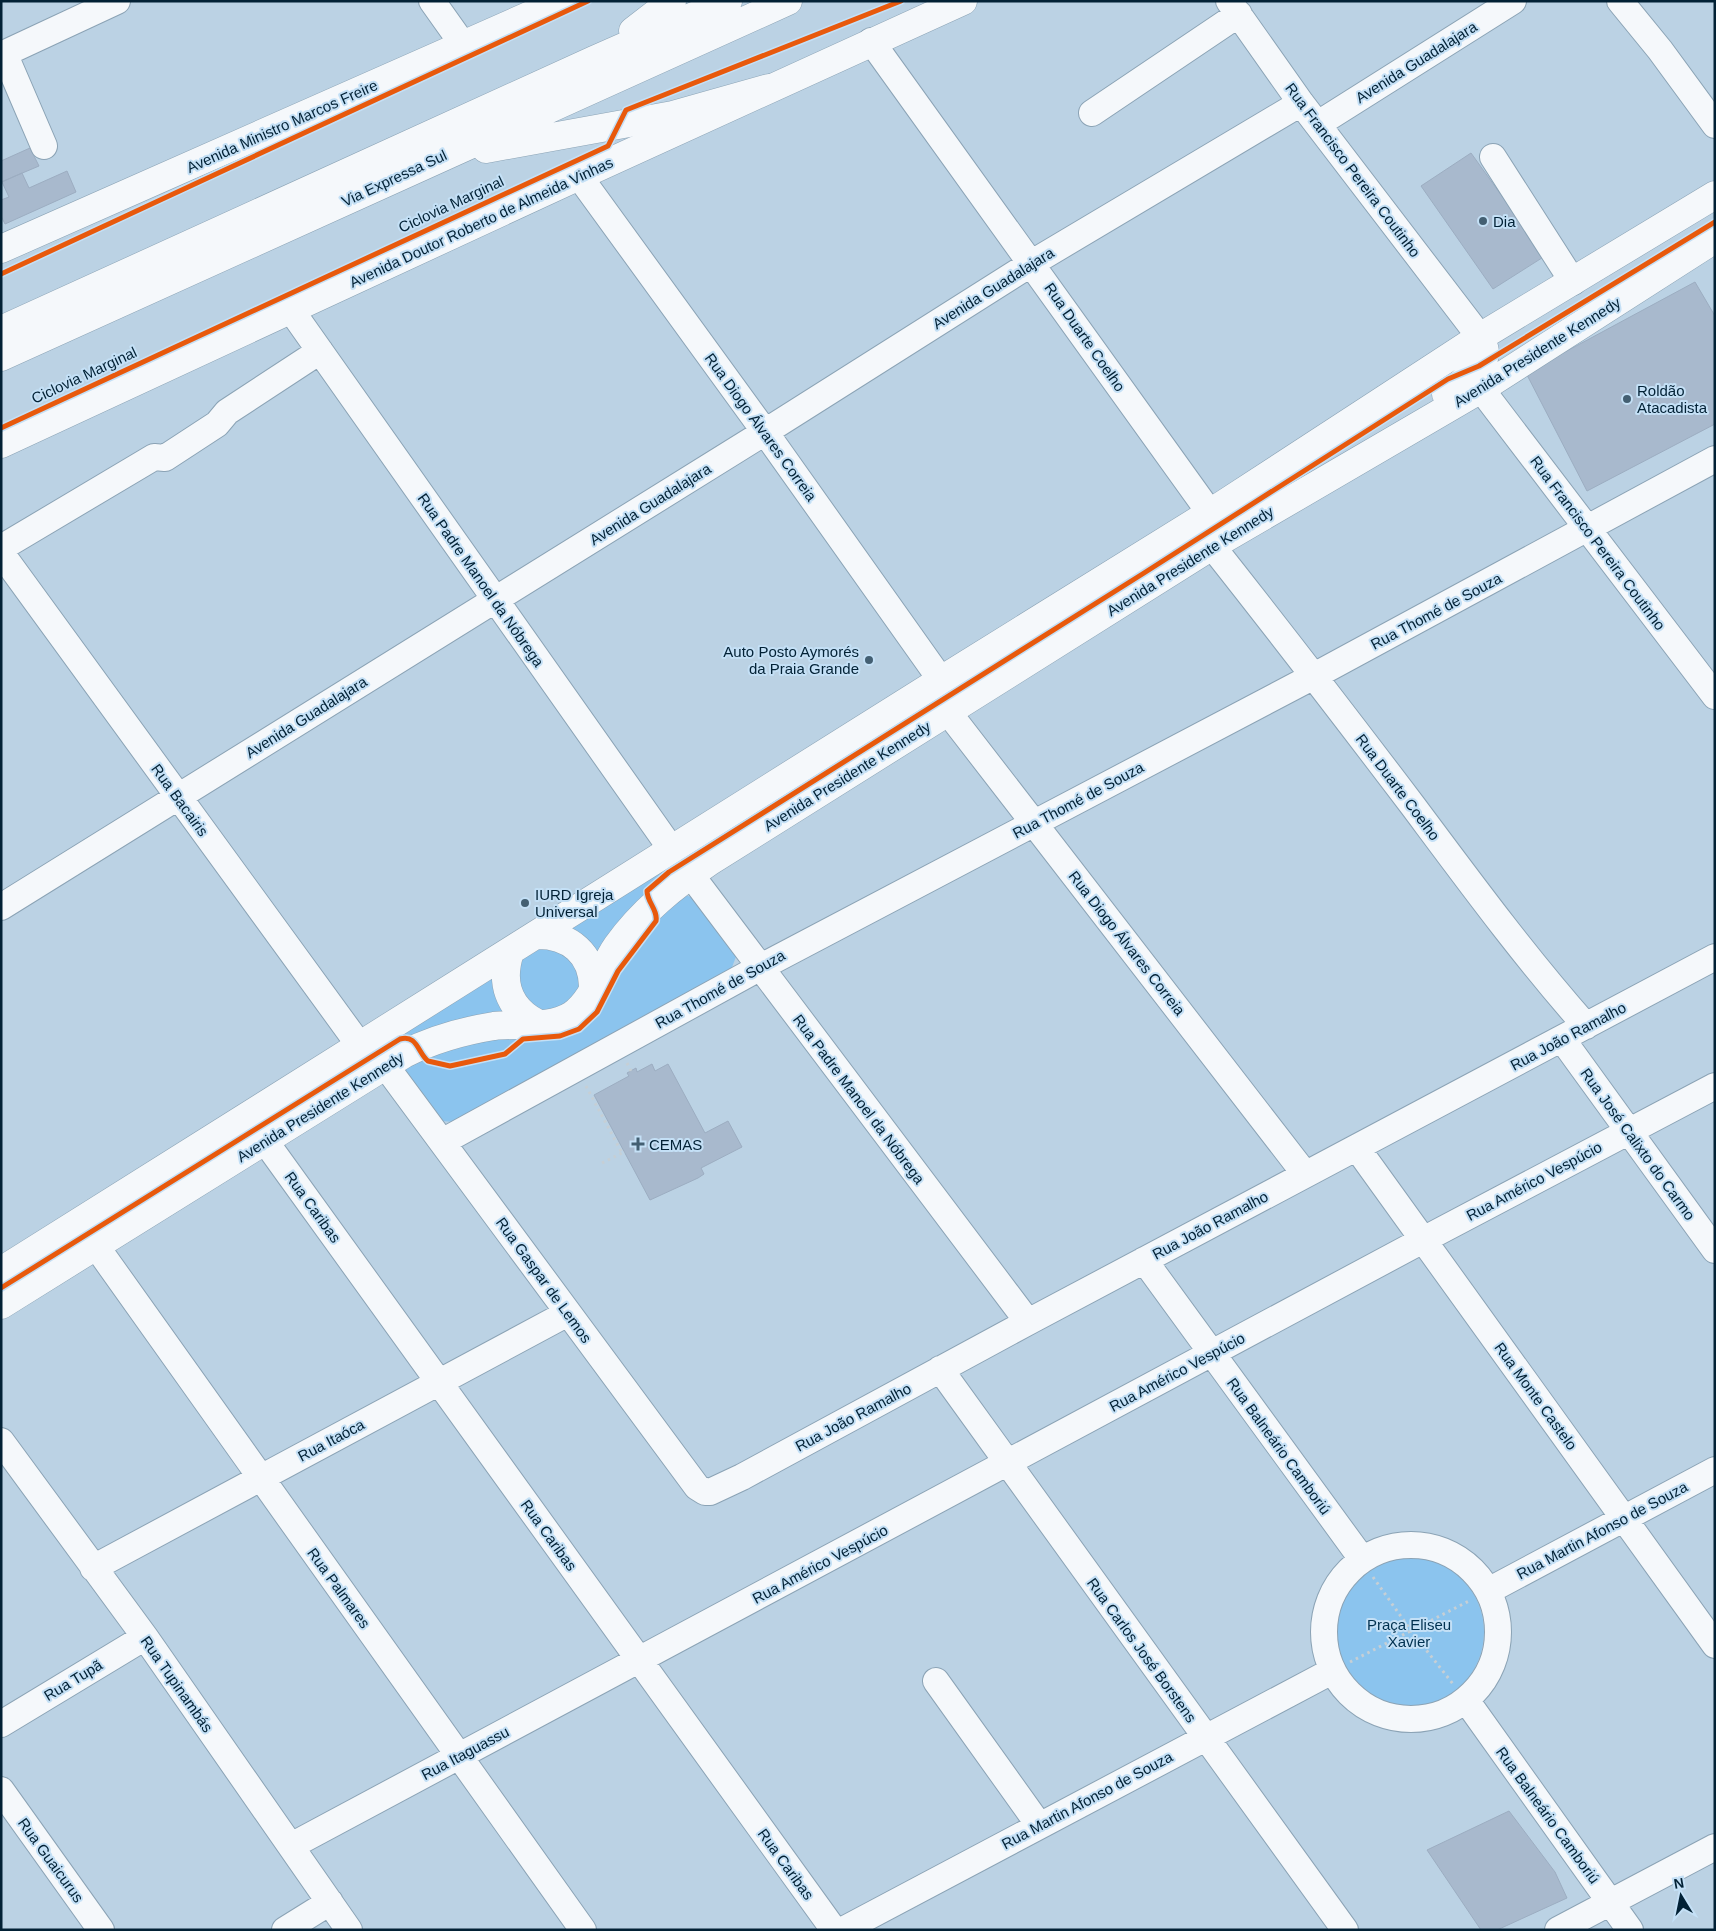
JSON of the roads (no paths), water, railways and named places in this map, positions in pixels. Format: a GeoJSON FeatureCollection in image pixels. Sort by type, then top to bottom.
{"type":"FeatureCollection","features":[{"type":"Feature","properties":{"kind":"main road","name":"Avenida Ministro Marcos Freire"},"geometry":{"type":"LineString","coordinates":[[1,249],[464,46],[562,1]]}},
{"type":"Feature","properties":{"kind":"main road"},"geometry":{"type":"LineString","coordinates":[[594,60],[672,1]]}},
{"type":"Feature","properties":{"kind":"main road","name":"Via Expressa Sul"},"geometry":{"type":"LineString","coordinates":[[1,330],[728,1]]}},
{"type":"Feature","properties":{"kind":"main road","name":"Via Expressa Sul"},"geometry":{"type":"LineString","coordinates":[[1,357],[788,1]]}},
{"type":"Feature","properties":{"kind":"main road","name":"Avenida Doutor Roberto de Almeida Vinhas"},"geometry":{"type":"LineString","coordinates":[[1,444],[871,41],[963,1]]}},
{"type":"Feature","properties":{"kind":"main road"},"geometry":{"type":"LineString","coordinates":[[431,161],[496,147],[673,115],[769,88]]}},
{"type":"Feature","properties":{"kind":"main road","name":"Avenida Presidente Kennedy"},"geometry":{"type":"LineString","coordinates":[[2,1269],[1210,513],[1480,337],[1715,195]]}},
{"type":"Feature","properties":{"kind":"main road","name":"Avenida Presidente Kennedy"},"geometry":{"type":"LineString","coordinates":[[1,1305],[385,1065],[418,1047],[447,1037],[493,1026],[550,1023],[572,1014],[587,998],[609,958],[638,919],[652,905],[691,875],[1212,546],[1481,389],[1715,239]]}},
{"type":"Feature","properties":{"kind":"main road"},"geometry":{"type":"LineString","coordinates":[[1401,435],[1409,422],[1454,388],[1479,366],[1485,353],[1480,337]]}},
{"type":"Feature","properties":{"kind":"main road"},"geometry":{"type":"LineString","coordinates":[[538,934],[561,938],[573,944],[581,952],[590,967],[593,986]]}},
{"type":"Feature","properties":{"kind":"main road"},"geometry":{"type":"LineString","coordinates":[[510,952],[504,972],[508,994],[520,1012],[537,1023]]}},
{"type":"Feature","properties":{"kind":"street"},"geometry":{"type":"LineString","coordinates":[[44,146],[3,54],[117,1]]}},
{"type":"Feature","properties":{"kind":"street"},"geometry":{"type":"LineString","coordinates":[[432,1],[464,46]]}},
{"type":"Feature","properties":{"kind":"street","name":"Avenida Guadalajara"},"geometry":{"type":"LineString","coordinates":[[1318,124],[1513,1]]}},
{"type":"Feature","properties":{"kind":"street"},"geometry":{"type":"LineString","coordinates":[[1620,1],[1660,50],[1715,125]]}},
{"type":"Feature","properties":{"kind":"street"},"geometry":{"type":"LineString","coordinates":[[1092,113],[1234,8]]}},
{"type":"Feature","properties":{"kind":"street","name":"Rua Francisco Pereira Coutinho"},"geometry":{"type":"LineString","coordinates":[[1234,8],[1301,103],[1480,337]]}},
{"type":"Feature","properties":{"kind":"street","name":"Rua Duarte Coelho"},"geometry":{"type":"LineString","coordinates":[[871,41],[1032,262],[1210,513]]}},
{"type":"Feature","properties":{"kind":"street","name":"Avenida Guadalajara"},"geometry":{"type":"LineString","coordinates":[[1,907],[765,432],[1032,262],[1301,103]]}},
{"type":"Feature","properties":{"kind":"street"},"geometry":{"type":"LineString","coordinates":[[1493,157],[1573,282]]}},
{"type":"Feature","properties":{"kind":"street","name":"Rua Diogo Álvares Correia"},"geometry":{"type":"LineString","coordinates":[[579,176],[765,432],[941,680]]}},
{"type":"Feature","properties":{"kind":"street","name":"Rua Padre Manoel da Nóbrega"},"geometry":{"type":"LineString","coordinates":[[291,310],[672,850]]}},
{"type":"Feature","properties":{"kind":"street"},"geometry":{"type":"LineString","coordinates":[[1,548],[154,456],[165,458],[217,424],[227,412],[320,351]]}},
{"type":"Feature","properties":{"kind":"street","name":"Rua Francisco Pereira Coutinho"},"geometry":{"type":"LineString","coordinates":[[1481,389],[1715,696]]}},
{"type":"Feature","properties":{"kind":"street","name":"Rua Thomé de Souza"},"geometry":{"type":"LineString","coordinates":[[442,1142],[759,968],[1314,676],[1715,459]]}},
{"type":"Feature","properties":{"kind":"street","name":"Rua Duarte Coelho"},"geometry":{"type":"LineString","coordinates":[[1212,546],[1314,676],[1504,926],[1551,986],[1586,1026]]}},
{"type":"Feature","properties":{"kind":"street","name":"Rua Bacairis"},"geometry":{"type":"LineString","coordinates":[[1,553],[360,1046]]}},
{"type":"Feature","properties":{"kind":"street","name":"Rua Diogo Álvares Correia"},"geometry":{"type":"LineString","coordinates":[[948,712],[1305,1174]]}},
{"type":"Feature","properties":{"kind":"street","name":"Rua Padre Manoel da Nóbrega"},"geometry":{"type":"LineString","coordinates":[[691,875],[759,968],[1028,1322]]}},
{"type":"Feature","properties":{"kind":"street","name":"Rua João Ramalho"},"geometry":{"type":"LineString","coordinates":[[705,1492],[716,1490],[742,1477],[940,1369],[1715,957]]}},
{"type":"Feature","properties":{"kind":"street","name":"Rua José Calixto do Carmo"},"geometry":{"type":"LineString","coordinates":[[1562,1038],[1715,1250]]}},
{"type":"Feature","properties":{"kind":"street","name":"Rua Gaspar de Lemos"},"geometry":{"type":"LineString","coordinates":[[385,1065],[697,1487],[705,1492]]}},
{"type":"Feature","properties":{"kind":"street","name":"Rua Américo Vespúcio"},"geometry":{"type":"LineString","coordinates":[[639,1660],[1422,1240],[1715,1086]]}},
{"type":"Feature","properties":{"kind":"street","name":"Rua Caribas"},"geometry":{"type":"LineString","coordinates":[[266,1141],[834,1930]]}},
{"type":"Feature","properties":{"kind":"street","name":"Rua Monte Castelo"},"geometry":{"type":"LineString","coordinates":[[1357,1148],[1715,1645]]}},
{"type":"Feature","properties":{"kind":"street","name":"Rua Palmares"},"geometry":{"type":"LineString","coordinates":[[96,1246],[582,1930]]}},
{"type":"Feature","properties":{"kind":"street","name":"Rua Balneário Camboriú"},"geometry":{"type":"LineString","coordinates":[[1144,1260],[1362,1560]]}},
{"type":"Feature","properties":{"kind":"street","name":"Rua Itaóca"},"geometry":{"type":"LineString","coordinates":[[93,1568],[568,1313]]}},
{"type":"Feature","properties":{"kind":"street","name":"Rua Carlos José Borstens"},"geometry":{"type":"LineString","coordinates":[[940,1369],[1344,1930]]}},
{"type":"Feature","properties":{"kind":"street","name":"Rua Tupinambás"},"geometry":{"type":"LineString","coordinates":[[1,1441],[145,1637],[349,1930]]}},
{"type":"Feature","properties":{"kind":"street","name":"Rua Martin Afonso de Souza"},"geometry":{"type":"LineString","coordinates":[[1488,1591],[1715,1470]]}},
{"type":"Feature","properties":{"kind":"street"},"geometry":{"type":"LineString","coordinates":[[1408,1544],[1432,1547],[1455,1556],[1474,1571],[1488,1591],[1497,1614],[1499,1638],[1494,1661],[1483,1682],[1466,1700],[1444,1713],[1418,1719],[1392,1718],[1368,1708],[1354,1698],[1347,1692],[1332,1671],[1324,1647],[1323,1622],[1330,1598],[1338,1583],[1343,1576],[1362,1560],[1384,1549],[1408,1544]]}},
{"type":"Feature","properties":{"kind":"street","name":"Rua Tupã"},"geometry":{"type":"LineString","coordinates":[[1,1724],[145,1637]]}},
{"type":"Feature","properties":{"kind":"street","name":"Rua Itaguassu"},"geometry":{"type":"LineString","coordinates":[[291,1846],[639,1660]]}},
{"type":"Feature","properties":{"kind":"street","name":"Rua Martin Afonso de Souza"},"geometry":{"type":"LineString","coordinates":[[843,1930],[1332,1671]]}},
{"type":"Feature","properties":{"kind":"street"},"geometry":{"type":"LineString","coordinates":[[936,1681],[1040,1825]]}},
{"type":"Feature","properties":{"kind":"street","name":"Rua Balneário Camboriú"},"geometry":{"type":"LineString","coordinates":[[1466,1700],[1630,1930]]}},
{"type":"Feature","properties":{"kind":"street","name":"Rua Guaicurus"},"geometry":{"type":"LineString","coordinates":[[1,1790],[101,1930]]}},
{"type":"Feature","properties":{"kind":"street"},"geometry":{"type":"LineString","coordinates":[[1558,1930],[1715,1847]]}},
{"type":"Feature","properties":{"kind":"street"},"geometry":{"type":"LineString","coordinates":[[285,1930],[330,1902]]}},
{"type":"Feature","properties":{"kind":"place","name":"Dia"},"geometry":{"type":"Point","coordinates":[1483,221]}},
{"type":"Feature","properties":{"kind":"place","name":"Roldão Atacadista"},"geometry":{"type":"Point","coordinates":[1627,399]}},
{"type":"Feature","properties":{"kind":"place","name":"Auto Posto Aymorés da Praia Grande"},"geometry":{"type":"Point","coordinates":[869,660]}},
{"type":"Feature","properties":{"kind":"place","name":"IURD Igreja Universal"},"geometry":{"type":"Point","coordinates":[525,903]}},
{"type":"Feature","properties":{"kind":"place","name":"CEMAS"},"geometry":{"type":"Point","coordinates":[638,1144]}},
{"type":"Feature","properties":{"kind":"park label","name":"Praça Eliseu Xavier"},"geometry":{"type":"Point","coordinates":[1409,1632]}}]}
